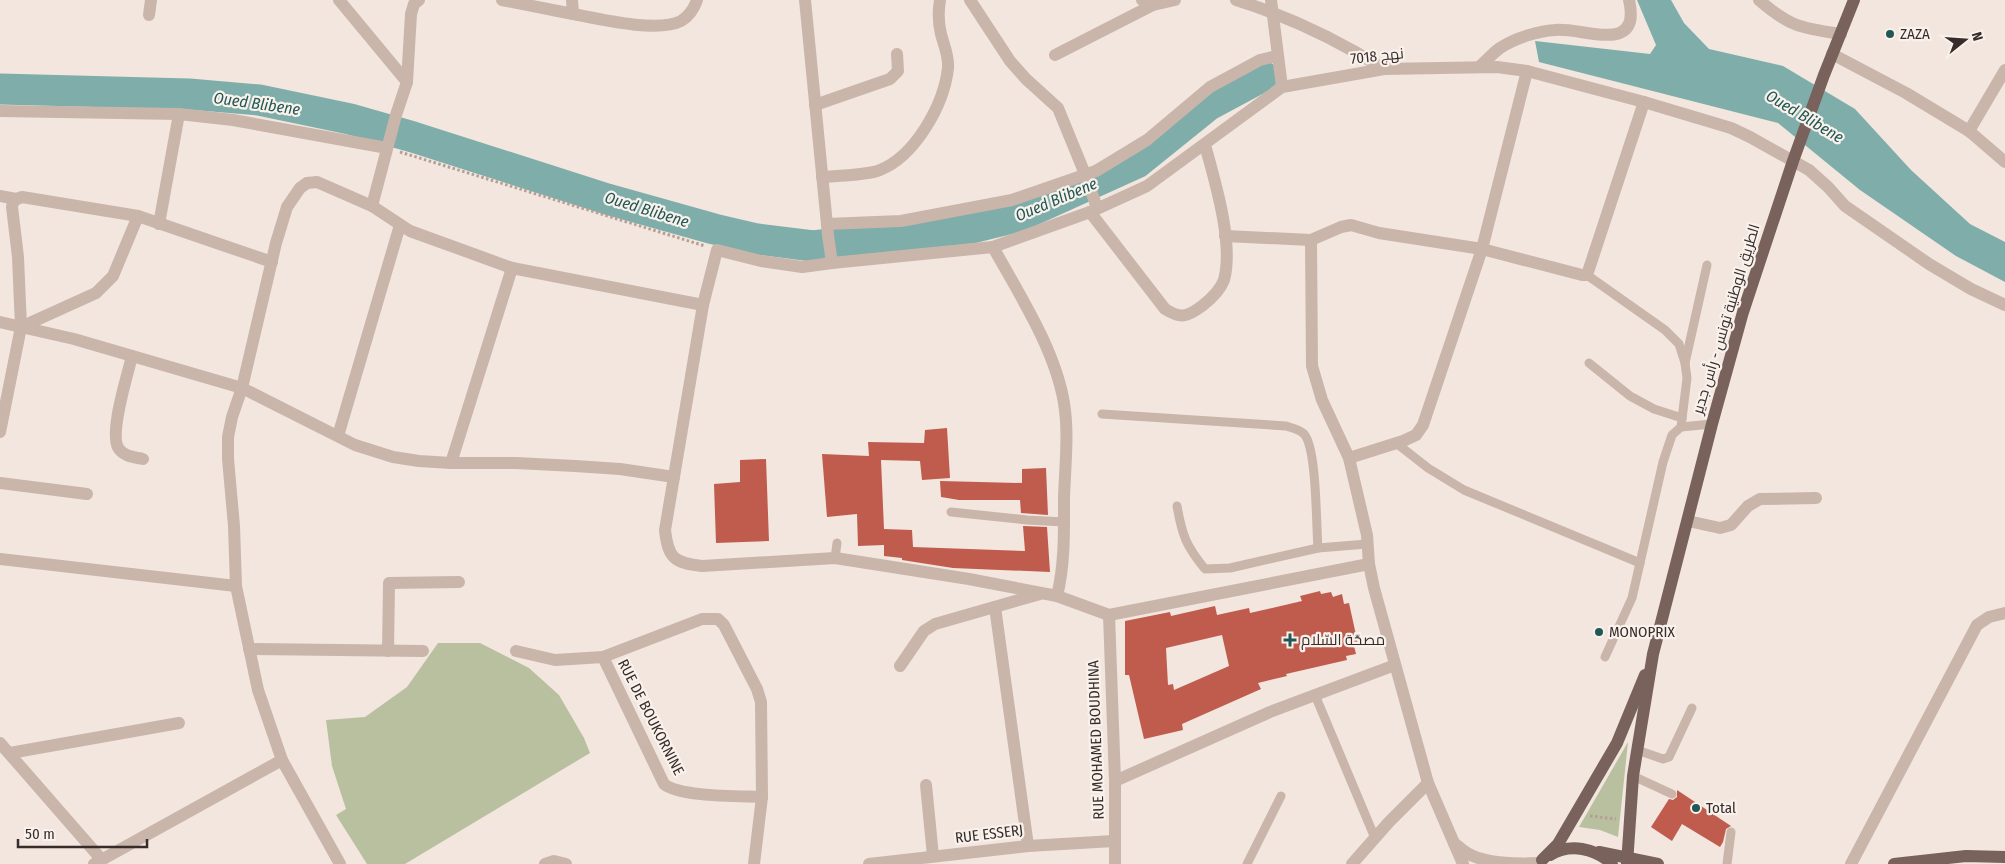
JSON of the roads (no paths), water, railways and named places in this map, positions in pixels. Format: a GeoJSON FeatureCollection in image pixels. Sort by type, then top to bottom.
{"type":"FeatureCollection","features":[{"type":"Feature","properties":{"kind":"main road","name":"الطريق الوطنية تونس - رأس جدير"},"geometry":{"type":"LineString","coordinates":[[1627,861],[1633,776],[1653,654],[1712,424],[1743,312],[1792,161],[1854,0]]}},
{"type":"Feature","properties":{"kind":"main road","name":"الطريق الوطنية تونس - رأس جدير"},"geometry":{"type":"LineString","coordinates":[[1540,863],[1558,844],[1617,743],[1653,654]]}},
{"type":"Feature","properties":{"kind":"main road"},"geometry":{"type":"LineString","coordinates":[[1540,863],[1553,853],[1566,849],[1580,848],[1627,861],[1658,864]]}},
{"type":"Feature","properties":{"kind":"main road"},"geometry":{"type":"LineString","coordinates":[[1593,851],[1612,864]]}},
{"type":"Feature","properties":{"kind":"main road"},"geometry":{"type":"LineString","coordinates":[[1900,864],[1966,856],[2005,857]]}},
{"type":"Feature","properties":{"kind":"street"},"geometry":{"type":"LineString","coordinates":[[149,15],[150,0]]}},
{"type":"Feature","properties":{"kind":"street"},"geometry":{"type":"LineString","coordinates":[[339,0],[408,82]]}},
{"type":"Feature","properties":{"kind":"street"},"geometry":{"type":"LineString","coordinates":[[372,206],[396,115],[408,82],[411,14],[414,4],[419,0]]}},
{"type":"Feature","properties":{"kind":"street"},"geometry":{"type":"LineString","coordinates":[[502,0],[637,24],[667,25],[682,20],[690,14],[697,0]]}},
{"type":"Feature","properties":{"kind":"street"},"geometry":{"type":"LineString","coordinates":[[572,0],[573,14]]}},
{"type":"Feature","properties":{"kind":"street"},"geometry":{"type":"LineString","coordinates":[[805,0],[827,230],[832,261]]}},
{"type":"Feature","properties":{"kind":"street"},"geometry":{"type":"LineString","coordinates":[[822,177],[879,171],[908,150],[926,127],[937,106],[948,68],[938,14],[940,0]]}},
{"type":"Feature","properties":{"kind":"street"},"geometry":{"type":"LineString","coordinates":[[970,0],[1010,61],[1026,79],[1058,108],[1086,176],[1094,208],[1165,309],[1174,315],[1190,315],[1213,297],[1223,281],[1226,260],[1225,236],[1218,192],[1205,145]]}},
{"type":"Feature","properties":{"kind":"street"},"geometry":{"type":"LineString","coordinates":[[1055,55],[1147,2],[1175,0]]}},
{"type":"Feature","properties":{"kind":"street"},"geometry":{"type":"LineString","coordinates":[[1236,0],[1272,6],[1341,42],[1384,69]]}},
{"type":"Feature","properties":{"kind":"street"},"geometry":{"type":"LineString","coordinates":[[1480,66],[1501,48],[1532,34],[1556,30],[1603,36],[1621,33],[1629,26],[1632,14],[1628,0]]}},
{"type":"Feature","properties":{"kind":"street"},"geometry":{"type":"LineString","coordinates":[[1760,0],[1789,23],[1806,29],[1841,34]]}},
{"type":"Feature","properties":{"kind":"street"},"geometry":{"type":"LineString","coordinates":[[1272,6],[1282,87]]}},
{"type":"Feature","properties":{"kind":"street"},"geometry":{"type":"LineString","coordinates":[[815,105],[890,79],[898,71],[897,54]]}},
{"type":"Feature","properties":{"kind":"street"},"geometry":{"type":"LineString","coordinates":[[1832,54],[1906,93],[1970,131],[2005,162]]}},
{"type":"Feature","properties":{"kind":"street"},"geometry":{"type":"LineString","coordinates":[[827,230],[901,221],[1012,200],[1086,176],[1096,172],[1147,140],[1210,87],[1260,60],[1277,56]]}},
{"type":"Feature","properties":{"kind":"street","name":"نهج 7018"},"geometry":{"type":"LineString","coordinates":[[703,305],[717,250],[761,261],[802,267],[832,261],[993,247],[1147,186],[1282,87],[1384,69],[1480,66],[1527,71],[1644,102],[1731,128],[1809,170],[1828,186],[1845,206],[1913,254],[1971,289],[2005,305]]}},
{"type":"Feature","properties":{"kind":"street"},"geometry":{"type":"LineString","coordinates":[[1970,131],[2005,70]]}},
{"type":"Feature","properties":{"kind":"street"},"geometry":{"type":"LineString","coordinates":[[1349,458],[1416,435],[1423,425],[1482,249],[1527,71]]}},
{"type":"Feature","properties":{"kind":"street"},"geometry":{"type":"LineString","coordinates":[[1225,236],[1311,240],[1342,226],[1350,225],[1379,232],[1482,249],[1587,275],[1644,102]]}},
{"type":"Feature","properties":{"kind":"street"},"geometry":{"type":"LineString","coordinates":[[0,111],[180,114],[233,120],[389,144]]}},
{"type":"Feature","properties":{"kind":"street"},"geometry":{"type":"LineString","coordinates":[[159,224],[180,114]]}},
{"type":"Feature","properties":{"kind":"street"},"geometry":{"type":"LineString","coordinates":[[340,864],[282,760],[258,690],[236,586],[234,526],[228,460],[232,417],[242,388],[276,243],[288,207],[300,188],[307,183],[317,182],[372,206],[410,230],[512,268],[703,305],[665,530],[667,547],[675,559],[686,564],[702,566],[835,558],[969,579],[1058,596],[1109,615],[1369,564]]}},
{"type":"Feature","properties":{"kind":"street"},"geometry":{"type":"LineString","coordinates":[[0,196],[16,199]]}},
{"type":"Feature","properties":{"kind":"street"},"geometry":{"type":"LineString","coordinates":[[0,432],[21,327],[18,257],[12,207],[12,202],[16,199],[22,197],[138,216],[272,262]]}},
{"type":"Feature","properties":{"kind":"street"},"geometry":{"type":"LineString","coordinates":[[21,327],[96,293],[113,276],[138,216]]}},
{"type":"Feature","properties":{"kind":"street"},"geometry":{"type":"LineString","coordinates":[[338,436],[400,225]]}},
{"type":"Feature","properties":{"kind":"street"},"geometry":{"type":"LineString","coordinates":[[1311,240],[1312,366],[1322,400],[1349,458],[1367,535],[1369,564],[1428,783],[1463,864]]}},
{"type":"Feature","properties":{"kind":"street"},"geometry":{"type":"LineString","coordinates":[[993,247],[1048,351],[1064,402],[1066,426],[1064,522],[1061,580],[1058,596]]}},
{"type":"Feature","properties":{"kind":"street"},"geometry":{"type":"LineString","coordinates":[[451,463],[512,268]]}},
{"type":"Feature","properties":{"kind":"street"},"geometry":{"type":"LineString","coordinates":[[0,322],[74,339],[242,388],[355,445],[393,457],[451,463],[516,463],[620,469],[674,477]]}},
{"type":"Feature","properties":{"kind":"street"},"geometry":{"type":"LineString","coordinates":[[132,356],[117,416],[115,433],[117,447],[126,456],[143,459]]}},
{"type":"Feature","properties":{"kind":"street"},"geometry":{"type":"LineString","coordinates":[[0,483],[87,494]]}},
{"type":"Feature","properties":{"kind":"street"},"geometry":{"type":"LineString","coordinates":[[1688,521],[1720,528],[1730,525],[1748,506],[1760,499],[1816,498]]}},
{"type":"Feature","properties":{"kind":"street"},"geometry":{"type":"LineString","coordinates":[[0,558],[236,586]]}},
{"type":"Feature","properties":{"kind":"street"},"geometry":{"type":"LineString","coordinates":[[388,651],[389,583],[459,582]]}},
{"type":"Feature","properties":{"kind":"street"},"geometry":{"type":"LineString","coordinates":[[900,666],[924,631],[935,624],[1043,593]]}},
{"type":"Feature","properties":{"kind":"street"},"geometry":{"type":"LineString","coordinates":[[995,607],[1028,846]]}},
{"type":"Feature","properties":{"kind":"street"},"geometry":{"type":"LineString","coordinates":[[1851,864],[1977,626],[1989,617],[2005,613]]}},
{"type":"Feature","properties":{"kind":"street","name":"RUE MOHAMED BOUDHINA"},"geometry":{"type":"LineString","coordinates":[[1109,615],[1115,781],[1115,864]]}},
{"type":"Feature","properties":{"kind":"street"},"geometry":{"type":"LineString","coordinates":[[516,651],[555,660],[603,657],[702,619],[718,619],[724,624],[753,681],[760,702],[762,797],[754,864]]}},
{"type":"Feature","properties":{"kind":"street"},"geometry":{"type":"LineString","coordinates":[[249,649],[423,651]]}},
{"type":"Feature","properties":{"kind":"street","name":"RUE DE BOUKORNINE"},"geometry":{"type":"LineString","coordinates":[[603,657],[664,784],[669,788],[682,792],[762,797]]}},
{"type":"Feature","properties":{"kind":"street"},"geometry":{"type":"LineString","coordinates":[[1115,781],[1196,744],[1315,695],[1395,665]]}},
{"type":"Feature","properties":{"kind":"street"},"geometry":{"type":"LineString","coordinates":[[10,753],[179,723]]}},
{"type":"Feature","properties":{"kind":"street"},"geometry":{"type":"LineString","coordinates":[[0,743],[98,862],[282,760]]}},
{"type":"Feature","properties":{"kind":"street"},"geometry":{"type":"LineString","coordinates":[[1352,864],[1428,783]]}},
{"type":"Feature","properties":{"kind":"street"},"geometry":{"type":"LineString","coordinates":[[926,785],[933,856]]}},
{"type":"Feature","properties":{"kind":"street"},"geometry":{"type":"LineString","coordinates":[[1451,840],[1468,854],[1490,860],[1513,864],[1540,863]]}},
{"type":"Feature","properties":{"kind":"street","name":"RUE ESSERJ"},"geometry":{"type":"LineString","coordinates":[[869,864],[933,856],[952,860],[1028,846],[1114,841]]}},
{"type":"Feature","properties":{"kind":"street"},"geometry":{"type":"LineString","coordinates":[[545,864],[554,861],[566,864]]}},
{"type":"Feature","properties":{"kind":"lane"},"geometry":{"type":"LineString","coordinates":[[1685,363],[1707,265]]}},
{"type":"Feature","properties":{"kind":"lane"},"geometry":{"type":"LineString","coordinates":[[1587,275],[1665,330],[1679,344],[1687,378],[1682,422],[1672,435],[1663,462],[1632,598],[1605,657]]}},
{"type":"Feature","properties":{"kind":"lane"},"geometry":{"type":"LineString","coordinates":[[1589,363],[1630,396],[1654,409],[1682,422],[1712,424]]}},
{"type":"Feature","properties":{"kind":"lane"},"geometry":{"type":"LineString","coordinates":[[1102,414],[1286,426],[1298,429],[1304,434],[1312,450],[1318,548]]}},
{"type":"Feature","properties":{"kind":"lane"},"geometry":{"type":"LineString","coordinates":[[1396,443],[1428,468],[1464,490],[1640,563]]}},
{"type":"Feature","properties":{"kind":"lane"},"geometry":{"type":"LineString","coordinates":[[1177,506],[1182,533],[1191,553],[1205,569],[1230,568],[1318,548],[1367,544]]}},
{"type":"Feature","properties":{"kind":"lane"},"geometry":{"type":"LineString","coordinates":[[950,512],[1064,522]]}},
{"type":"Feature","properties":{"kind":"lane"},"geometry":{"type":"LineString","coordinates":[[835,558],[837,543]]}},
{"type":"Feature","properties":{"kind":"lane"},"geometry":{"type":"LineString","coordinates":[[1315,695],[1375,838]]}},
{"type":"Feature","properties":{"kind":"lane"},"geometry":{"type":"LineString","coordinates":[[1638,750],[1663,759],[1669,757],[1692,708]]}},
{"type":"Feature","properties":{"kind":"lane"},"geometry":{"type":"LineString","coordinates":[[1633,776],[1672,794]]}},
{"type":"Feature","properties":{"kind":"lane"},"geometry":{"type":"LineString","coordinates":[[1247,864],[1281,796]]}},
{"type":"Feature","properties":{"kind":"lane"},"geometry":{"type":"LineString","coordinates":[[1727,864],[1731,832]]}},
{"type":"Feature","properties":{"kind":"water"},"geometry":{"type":"Polygon","coordinates":[[[1637,0],[1671,0],[1684,23],[1709,49],[1783,66],[1855,109],[1911,170],[1970,224],[2005,242],[2005,282],[1956,256],[1860,190],[1778,123],[1539,62],[1535,41],[1650,54],[1656,45],[1637,0]]]}},
{"type":"Feature","properties":{"kind":"waterway","name":"Oued Blibene"},"geometry":{"type":"LineString","coordinates":[[0,89],[189,94],[259,100],[350,119],[413,137],[607,199],[714,229],[757,239],[813,246],[972,228],[1020,216],[1137,163],[1209,105],[1263,76]]}},
{"type":"Feature","properties":{"kind":"place","name":"ZAZA"},"geometry":{"type":"Point","coordinates":[1890,34]}},
{"type":"Feature","properties":{"kind":"place","name":"MONOPRIX"},"geometry":{"type":"Point","coordinates":[1599,632]}},
{"type":"Feature","properties":{"kind":"place","name":"مصحّة السّلام"},"geometry":{"type":"Point","coordinates":[1290,640]}},
{"type":"Feature","properties":{"kind":"place","name":"Total"},"geometry":{"type":"Point","coordinates":[1696,808]}}]}
